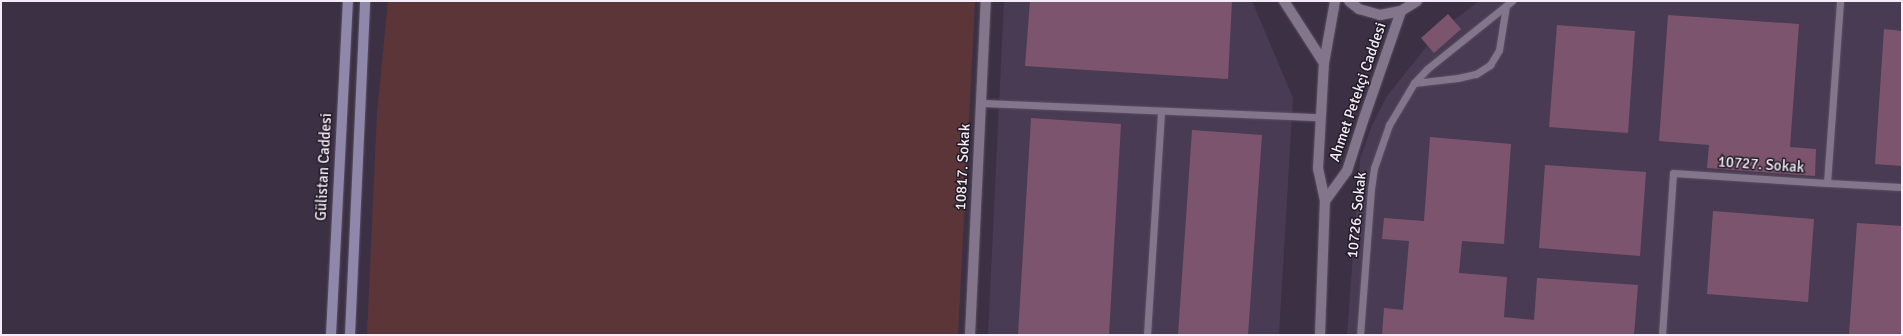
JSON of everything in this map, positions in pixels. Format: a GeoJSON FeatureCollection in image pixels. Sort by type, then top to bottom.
{"type":"FeatureCollection","features":[{"type":"Feature","properties":{"kind":"main road","name":"Gülistan Caddesi"},"geometry":{"type":"LineString","coordinates":[[331,335],[348,1]]}},
{"type":"Feature","properties":{"kind":"main road"},"geometry":{"type":"LineString","coordinates":[[350,335],[365,1]]}},
{"type":"Feature","properties":{"kind":"street","name":"10817. Sokak"},"geometry":{"type":"LineString","coordinates":[[970,335],[986,1]]}},
{"type":"Feature","properties":{"kind":"street"},"geometry":{"type":"LineString","coordinates":[[1284,1],[1324,63]]}},
{"type":"Feature","properties":{"kind":"street","name":"Ahmet Petekçi Caddesi"},"geometry":{"type":"LineString","coordinates":[[1320,335],[1325,201],[1318,169],[1320,117],[1324,63],[1335,1]]}},
{"type":"Feature","properties":{"kind":"street"},"geometry":{"type":"LineString","coordinates":[[1349,1],[1359,9],[1380,15],[1401,11],[1423,1]]}},
{"type":"Feature","properties":{"kind":"street","name":"Ahmet Petekçi Caddesi"},"geometry":{"type":"LineString","coordinates":[[1325,201],[1347,171],[1362,121],[1401,11]]}},
{"type":"Feature","properties":{"kind":"lane"},"geometry":{"type":"LineString","coordinates":[[1840,1],[1827,183],[1902,187]]}},
{"type":"Feature","properties":{"kind":"lane"},"geometry":{"type":"LineString","coordinates":[[1414,83],[1476,74],[1490,65],[1499,50],[1509,3]]}},
{"type":"Feature","properties":{"kind":"lane","name":"10726. Sokak"},"geometry":{"type":"LineString","coordinates":[[1360,335],[1371,189],[1374,168],[1389,125],[1414,83],[1432,64],[1509,3]]}},
{"type":"Feature","properties":{"kind":"lane"},"geometry":{"type":"LineString","coordinates":[[981,103],[1320,117]]}},
{"type":"Feature","properties":{"kind":"lane"},"geometry":{"type":"LineString","coordinates":[[1147,335],[1161,110]]}},
{"type":"Feature","properties":{"kind":"lane","name":"10727. Sokak"},"geometry":{"type":"LineString","coordinates":[[1662,335],[1673,173],[1827,183]]}},
{"type":"Feature","properties":{"kind":"shaded area"},"geometry":{"type":"Polygon","coordinates":[[[388,1],[975,1],[958,335],[367,335],[377,113],[388,1]]]}},
{"type":"Feature","properties":{"kind":"shaded area"},"geometry":{"type":"Polygon","coordinates":[[[1004,1],[1252,1],[1293,98],[1279,335],[988,335],[1004,1]]]}},
{"type":"Feature","properties":{"kind":"shaded area"},"geometry":{"type":"Polygon","coordinates":[[[1479,1],[1902,1],[1902,335],[1347,335],[1360,159],[1372,125],[1387,96],[1427,46],[1449,24],[1479,1]]]}},
{"type":"Feature","properties":{"kind":"building"},"geometry":{"type":"Polygon","coordinates":[[[1030,1],[1232,1],[1228,79],[1025,66],[1030,1]]]}},
{"type":"Feature","properties":{"kind":"building"},"geometry":{"type":"Polygon","coordinates":[[[1448,14],[1461,29],[1434,53],[1421,38],[1448,14]]]}},
{"type":"Feature","properties":{"kind":"building"},"geometry":{"type":"Polygon","coordinates":[[[1668,15],[1799,24],[1790,147],[1816,149],[1815,176],[1707,168],[1709,145],[1659,141],[1668,15]]]}},
{"type":"Feature","properties":{"kind":"building"},"geometry":{"type":"Polygon","coordinates":[[[1557,25],[1635,31],[1628,133],[1549,127],[1557,25]]]}},
{"type":"Feature","properties":{"kind":"building"},"geometry":{"type":"Polygon","coordinates":[[[1884,29],[1902,31],[1902,166],[1875,164],[1884,29]]]}},
{"type":"Feature","properties":{"kind":"building"},"geometry":{"type":"Polygon","coordinates":[[[1031,118],[1121,124],[1109,335],[1018,335],[1031,118]]]}},
{"type":"Feature","properties":{"kind":"building"},"geometry":{"type":"Polygon","coordinates":[[[1192,130],[1262,135],[1248,335],[1178,335],[1192,130]]]}},
{"type":"Feature","properties":{"kind":"building"},"geometry":{"type":"Polygon","coordinates":[[[1430,137],[1511,144],[1504,244],[1462,241],[1459,273],[1507,277],[1504,317],[1534,320],[1537,278],[1638,285],[1634,335],[1382,335],[1384,308],[1403,310],[1409,241],[1382,239],[1384,218],[1424,221],[1430,137]]]}},
{"type":"Feature","properties":{"kind":"building"},"geometry":{"type":"Polygon","coordinates":[[[1545,165],[1646,172],[1640,256],[1539,248],[1545,165]]]}},
{"type":"Feature","properties":{"kind":"building"},"geometry":{"type":"Polygon","coordinates":[[[1713,211],[1814,219],[1808,302],[1707,294],[1713,211]]]}},
{"type":"Feature","properties":{"kind":"building"},"geometry":{"type":"Polygon","coordinates":[[[1857,223],[1902,226],[1902,335],[1849,335],[1857,223]]]}}]}
